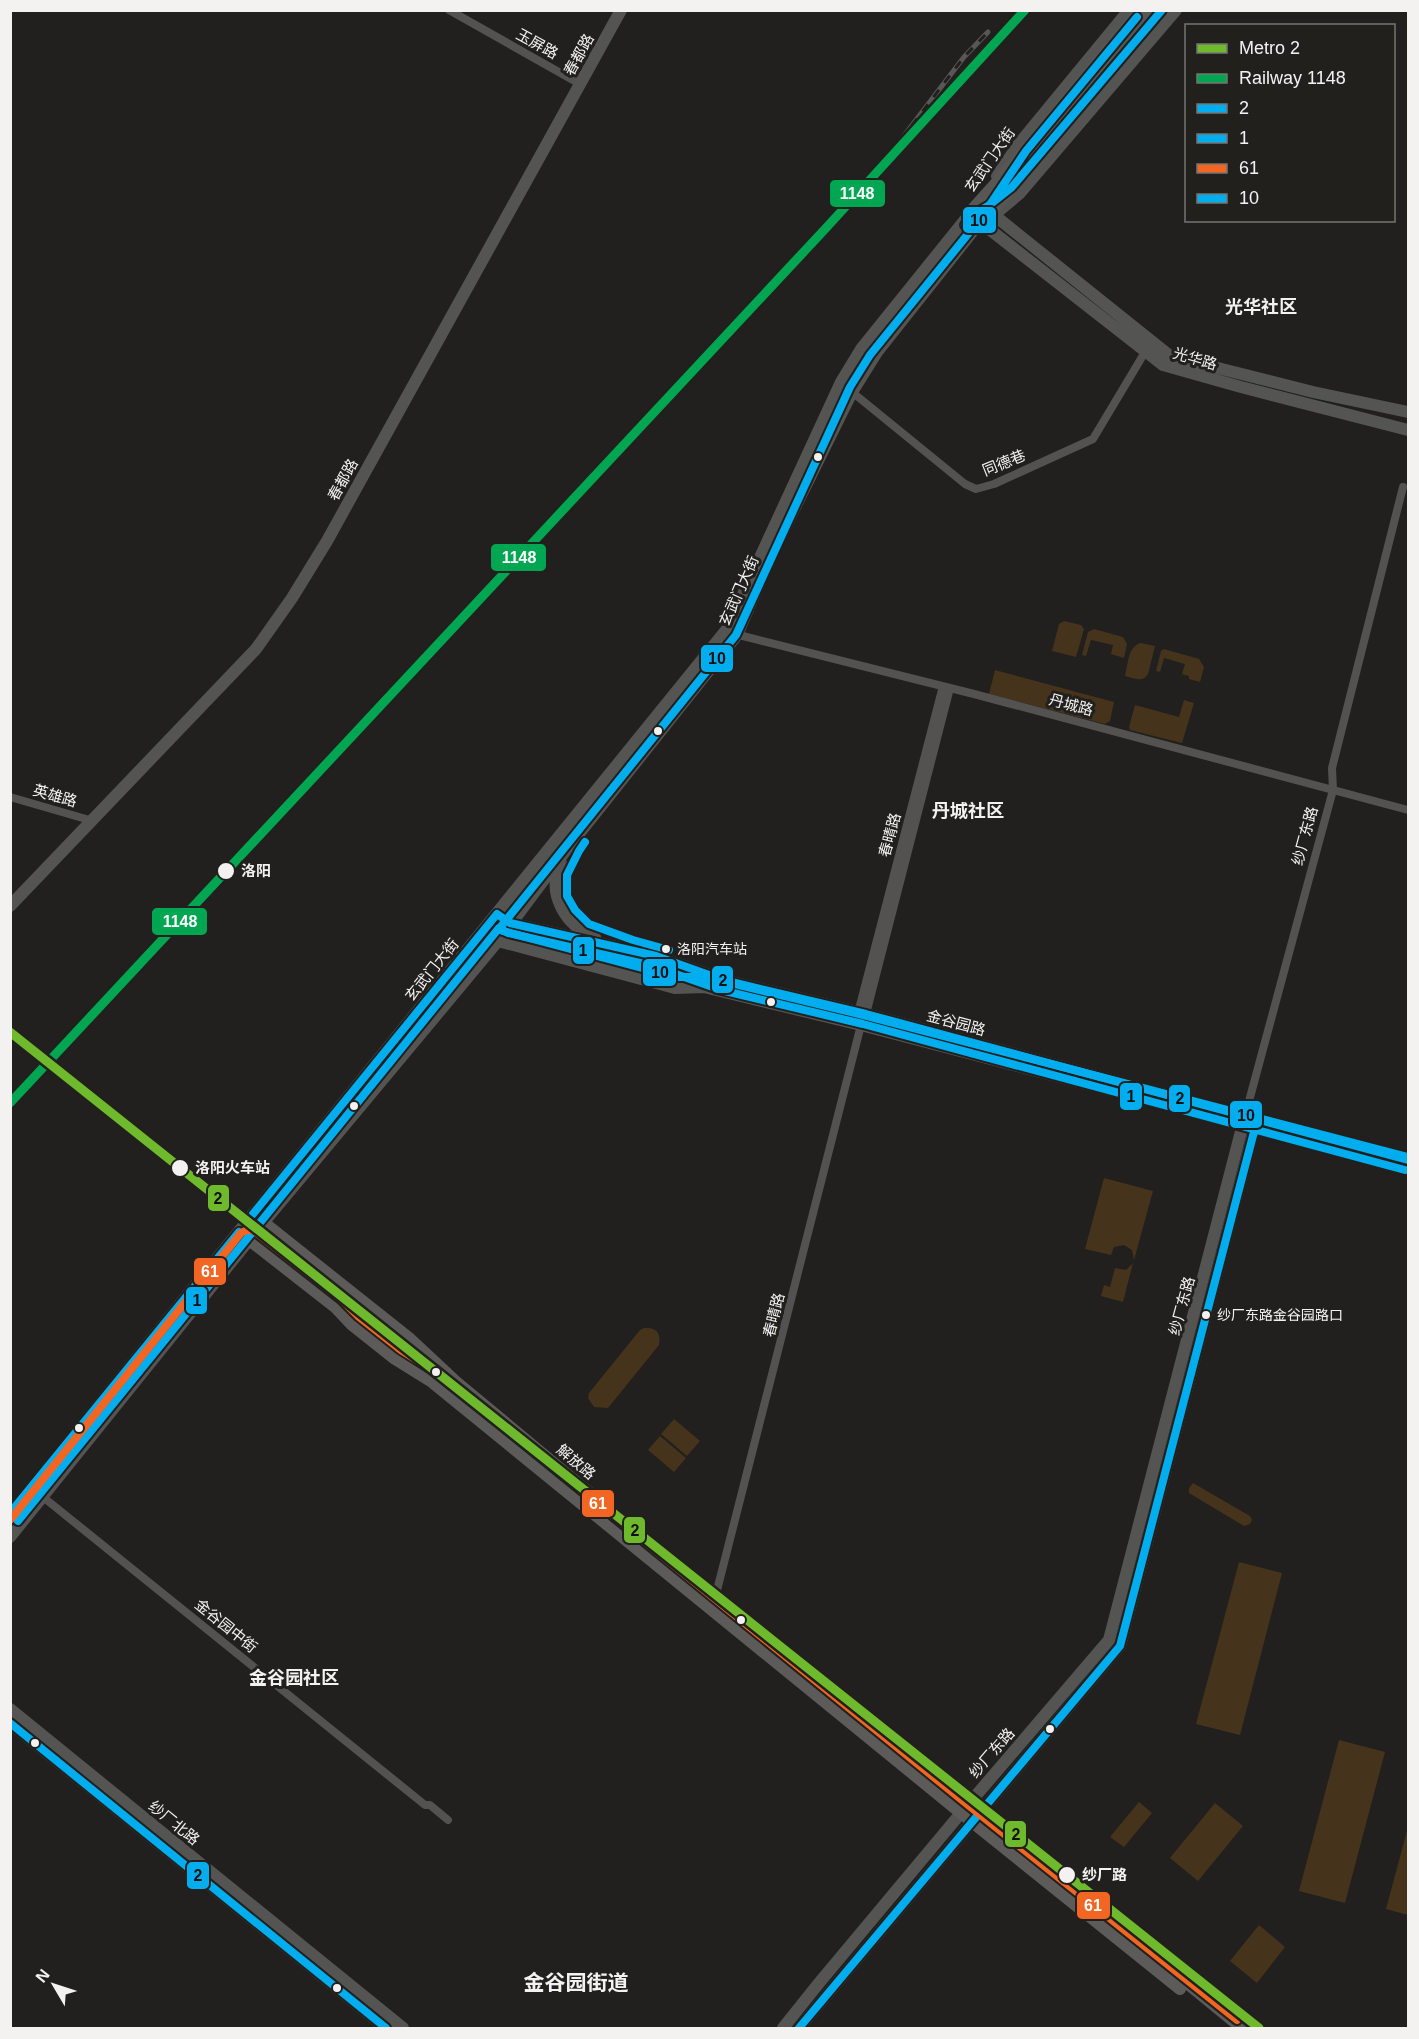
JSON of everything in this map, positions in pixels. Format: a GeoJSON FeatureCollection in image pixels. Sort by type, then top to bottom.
{"type":"FeatureCollection","features":[{"type":"Feature","properties":{"kind":"highway"},"geometry":{"type":"LineString","coordinates":[[983,216],[1142,10]]}},
{"type":"Feature","properties":{"kind":"highway"},"geometry":{"type":"LineString","coordinates":[[1029,158],[1158,10]]}},
{"type":"Feature","properties":{"kind":"main road","name":"春都路"},"geometry":{"type":"LineString","coordinates":[[10,899],[256,649],[292,598],[327,540],[578,82],[615,10]]}},
{"type":"Feature","properties":{"kind":"main road","name":"春都路"},"geometry":{"type":"LineString","coordinates":[[578,82],[621,10]]}},
{"type":"Feature","properties":{"kind":"main road","name":"玄武门大街"},"geometry":{"type":"LineString","coordinates":[[10,1514],[244,1236],[264,1222],[498,940],[732,632],[852,392],[878,352],[983,216],[1018,144],[1129,10]]}},
{"type":"Feature","properties":{"kind":"main road","name":"玄武门大街"},"geometry":{"type":"LineString","coordinates":[[10,1537],[244,1236],[253,1214],[497,914],[732,632],[840,382],[861,349],[983,216],[1019,194],[1176,10]]}},
{"type":"Feature","properties":{"kind":"main road","name":"光华路"},"geometry":{"type":"LineString","coordinates":[[983,216],[1163,365],[1408,430]]}},
{"type":"Feature","properties":{"kind":"main road","name":"光华路"},"geometry":{"type":"LineString","coordinates":[[983,216],[1170,356],[1313,392],[1408,412]]}},
{"type":"Feature","properties":{"kind":"main road","name":"春都路"},"geometry":{"type":"LineString","coordinates":[[10,906],[90,820]]}},
{"type":"Feature","properties":{"kind":"main road"},"geometry":{"type":"LineString","coordinates":[[570,845],[556,873],[557,899],[566,916],[584,933],[630,950]]}},
{"type":"Feature","properties":{"kind":"main road","name":"金谷园路"},"geometry":{"type":"LineString","coordinates":[[497,914],[510,923],[656,956],[723,980],[1250,1122],[1408,1168]]}},
{"type":"Feature","properties":{"kind":"main road","name":"金谷园路"},"geometry":{"type":"LineString","coordinates":[[484,930],[498,940],[675,988],[704,987],[862,1017]]}},
{"type":"Feature","properties":{"kind":"main road","name":"金谷园路"},"geometry":{"type":"LineString","coordinates":[[1250,1122],[1408,1160]]}},
{"type":"Feature","properties":{"kind":"main road","name":"纱厂东路"},"geometry":{"type":"LineString","coordinates":[[799,2028],[1109,1640],[1250,1122]]}},
{"type":"Feature","properties":{"kind":"main road","name":"解放路"},"geometry":{"type":"LineString","coordinates":[[253,1214],[409,1338],[454,1380],[713,1604]]}},
{"type":"Feature","properties":{"kind":"main road","name":"解放路"},"geometry":{"type":"LineString","coordinates":[[244,1236],[335,1307],[351,1324],[395,1359],[432,1382],[713,1604],[1230,2028]]}},
{"type":"Feature","properties":{"kind":"main road","name":"纱厂北路"},"geometry":{"type":"LineString","coordinates":[[10,1710],[403,2028]]}},
{"type":"Feature","properties":{"kind":"main road","name":"纱厂北路"},"geometry":{"type":"LineString","coordinates":[[10,1723],[386,2028]]}},
{"type":"Feature","properties":{"kind":"main road","name":"纱厂东路"},"geometry":{"type":"LineString","coordinates":[[783,2028],[819,1983],[969,1813]]}},
{"type":"Feature","properties":{"kind":"main road","name":"解放路"},"geometry":{"type":"LineString","coordinates":[[969,1813],[1242,2028]]}},
{"type":"Feature","properties":{"kind":"street","name":"玉屏路"},"geometry":{"type":"LineString","coordinates":[[448,10],[578,82]]}},
{"type":"Feature","properties":{"kind":"street","name":"同德巷"},"geometry":{"type":"LineString","coordinates":[[852,392],[965,484],[976,489],[994,484],[1093,439],[1145,352]]}},
{"type":"Feature","properties":{"kind":"street","name":"纱厂东路"},"geometry":{"type":"LineString","coordinates":[[1250,1122],[1333,790],[1332,768],[1403,487]]}},
{"type":"Feature","properties":{"kind":"street","name":"丹城路"},"geometry":{"type":"LineString","coordinates":[[732,632],[1408,810]]}},
{"type":"Feature","properties":{"kind":"street","name":"春晴路"},"geometry":{"type":"LineString","coordinates":[[713,1604],[946,687]]}},
{"type":"Feature","properties":{"kind":"street","name":"英雄路"},"geometry":{"type":"LineString","coordinates":[[10,797],[90,820]]}},
{"type":"Feature","properties":{"kind":"street","name":"金谷园中街"},"geometry":{"type":"LineString","coordinates":[[43,1497],[425,1805],[430,1805],[448,1820]]}},
{"type":"Feature","properties":{"kind":"shaded area"},"geometry":{"type":"Polygon","coordinates":[[[1064,621],[1081,625],[1084,629],[1076,657],[1052,651],[1059,624],[1064,621]]]}},
{"type":"Feature","properties":{"kind":"shaded area"},"geometry":{"type":"Polygon","coordinates":[[[1094,629],[1123,637],[1127,644],[1124,658],[1111,654],[1113,645],[1091,640],[1086,656],[1082,655],[1088,632],[1094,629]]]}},
{"type":"Feature","properties":{"kind":"shaded area"},"geometry":{"type":"Polygon","coordinates":[[[1141,643],[1155,646],[1148,674],[1141,679],[1125,676],[1131,652],[1141,643]]]}},
{"type":"Feature","properties":{"kind":"shaded area"},"geometry":{"type":"Polygon","coordinates":[[[1164,649],[1199,659],[1204,667],[1200,682],[1182,674],[1185,664],[1164,658],[1160,672],[1156,671],[1161,651],[1164,649]]]}},
{"type":"Feature","properties":{"kind":"shaded area"},"geometry":{"type":"Polygon","coordinates":[[[995,670],[1114,702],[1110,721],[1105,724],[989,694],[995,670]]]}},
{"type":"Feature","properties":{"kind":"shaded area"},"geometry":{"type":"Polygon","coordinates":[[[1184,700],[1194,703],[1182,743],[1130,730],[1135,705],[1179,717],[1184,700]]]}},
{"type":"Feature","properties":{"kind":"shaded area"},"geometry":{"type":"Polygon","coordinates":[[[1104,1178],[1153,1191],[1134,1260],[1132,1250],[1124,1245],[1114,1247],[1111,1255],[1085,1249],[1104,1178]]]}},
{"type":"Feature","properties":{"kind":"shaded area"},"geometry":{"type":"Polygon","coordinates":[[[1133,1263],[1123,1302],[1101,1296],[1104,1285],[1110,1287],[1115,1268],[1126,1270],[1133,1263]]]}},
{"type":"Feature","properties":{"kind":"shaded area"},"geometry":{"type":"Polygon","coordinates":[[[644,1328],[657,1332],[659,1345],[608,1408],[594,1407],[588,1398],[589,1393],[644,1328]]]}},
{"type":"Feature","properties":{"kind":"shaded area"},"geometry":{"type":"Polygon","coordinates":[[[674,1419],[700,1441],[687,1456],[661,1434],[674,1419]]]}},
{"type":"Feature","properties":{"kind":"shaded area"},"geometry":{"type":"Polygon","coordinates":[[[660,1436],[686,1458],[674,1472],[648,1450],[660,1436]]]}},
{"type":"Feature","properties":{"kind":"shaded area"},"geometry":{"type":"Polygon","coordinates":[[[1193,1483],[1250,1516],[1252,1520],[1250,1524],[1244,1526],[1189,1493],[1189,1488],[1193,1483]]]}},
{"type":"Feature","properties":{"kind":"shaded area"},"geometry":{"type":"Polygon","coordinates":[[[1239,1562],[1282,1573],[1240,1735],[1196,1724],[1239,1562]]]}},
{"type":"Feature","properties":{"kind":"shaded area"},"geometry":{"type":"Polygon","coordinates":[[[1339,1740],[1385,1752],[1345,1903],[1299,1891],[1339,1740]]]}},
{"type":"Feature","properties":{"kind":"shaded area"},"geometry":{"type":"Polygon","coordinates":[[[1139,1802],[1152,1813],[1124,1847],[1110,1837],[1139,1802]]]}},
{"type":"Feature","properties":{"kind":"shaded area"},"geometry":{"type":"Polygon","coordinates":[[[1215,1803],[1243,1826],[1198,1881],[1170,1858],[1215,1803]]]}},
{"type":"Feature","properties":{"kind":"shaded area"},"geometry":{"type":"Polygon","coordinates":[[[1408,1827],[1408,1915],[1386,1909],[1408,1827]]]}},
{"type":"Feature","properties":{"kind":"shaded area"},"geometry":{"type":"Polygon","coordinates":[[[1259,1925],[1285,1947],[1257,1983],[1230,1961],[1259,1925]]]}},
{"type":"Feature","properties":{"kind":"railway"},"geometry":{"type":"LineString","coordinates":[[868,183],[964,57],[988,32]]}},
{"type":"Feature","properties":{"kind":"metro line","name":"2"},"geometry":{"type":"LineString","coordinates":[[10,1032],[1259,2028]]}},
{"type":"Feature","properties":{"kind":"rail line","name":"1148"},"geometry":{"type":"LineString","coordinates":[[10,1103],[826,228],[1025,10]]}},
{"type":"Feature","properties":{"kind":"transit line","name":"10"},"geometry":{"type":"LineString","coordinates":[[965,225],[974,214],[1012,187],[1162,10]]}},
{"type":"Feature","properties":{"kind":"transit line","name":"10"},"geometry":{"type":"LineString","coordinates":[[1137,17],[1026,151],[981,218],[870,355],[850,387],[736,635],[499,929],[676,977],[706,977],[863,1015],[1408,1157]]}},
{"type":"Feature","properties":{"kind":"transit line","name":"10"},"geometry":{"type":"LineString","coordinates":[[585,842],[567,875],[567,896],[575,910],[589,924],[669,950]]}},
{"type":"Feature","properties":{"kind":"transit line","name":"2"},"geometry":{"type":"LineString","coordinates":[[497,914],[510,923],[656,956],[723,980],[866,1014],[1408,1160]]}},
{"type":"Feature","properties":{"kind":"transit line","name":"2"},"geometry":{"type":"LineString","coordinates":[[253,1214],[497,914]]}},
{"type":"Feature","properties":{"kind":"transit line","name":"1"},"geometry":{"type":"LineString","coordinates":[[18,1521],[499,928],[508,933],[653,966],[721,990],[863,1024],[1405,1170]]}},
{"type":"Feature","properties":{"kind":"transit line","name":"2"},"geometry":{"type":"LineString","coordinates":[[799,2028],[1120,1646],[1255,1128]]}},
{"type":"Feature","properties":{"kind":"transit line","name":"61"},"geometry":{"type":"LineString","coordinates":[[10,1520],[241,1233],[253,1230],[341,1299],[358,1316],[401,1350],[439,1374],[968,1805],[1237,2020]]}},
{"type":"Feature","properties":{"kind":"transit line","name":"2"},"geometry":{"type":"LineString","coordinates":[[10,1513],[239,1232]]}},
{"type":"Feature","properties":{"kind":"transit line","name":"2"},"geometry":{"type":"LineString","coordinates":[[10,1723],[386,2028]]}},
{"type":"Feature","properties":{"kind":"place","name":"洛阳"},"geometry":{"type":"Point","coordinates":[226,871]}},
{"type":"Feature","properties":{"kind":"place","name":"洛阳汽车站"},"geometry":{"type":"Point","coordinates":[666,949]}},
{"type":"Feature","properties":{"kind":"place","name":"洛阳火车站"},"geometry":{"type":"Point","coordinates":[180,1168]}},
{"type":"Feature","properties":{"kind":"place","name":"纱厂东路金谷园路口"},"geometry":{"type":"Point","coordinates":[1206,1315]}},
{"type":"Feature","properties":{"kind":"place","name":"纱厂路"},"geometry":{"type":"Point","coordinates":[1067,1875]}},
{"type":"Feature","properties":{"kind":"district","name":"光华社区"},"geometry":{"type":"Point","coordinates":[1261,307]}},
{"type":"Feature","properties":{"kind":"district","name":"丹城社区"},"geometry":{"type":"Point","coordinates":[968,811]}},
{"type":"Feature","properties":{"kind":"district","name":"金谷园社区"},"geometry":{"type":"Point","coordinates":[294,1678]}},
{"type":"Feature","properties":{"kind":"district","name":"金谷园街道"},"geometry":{"type":"Point","coordinates":[576,1983]}}]}
